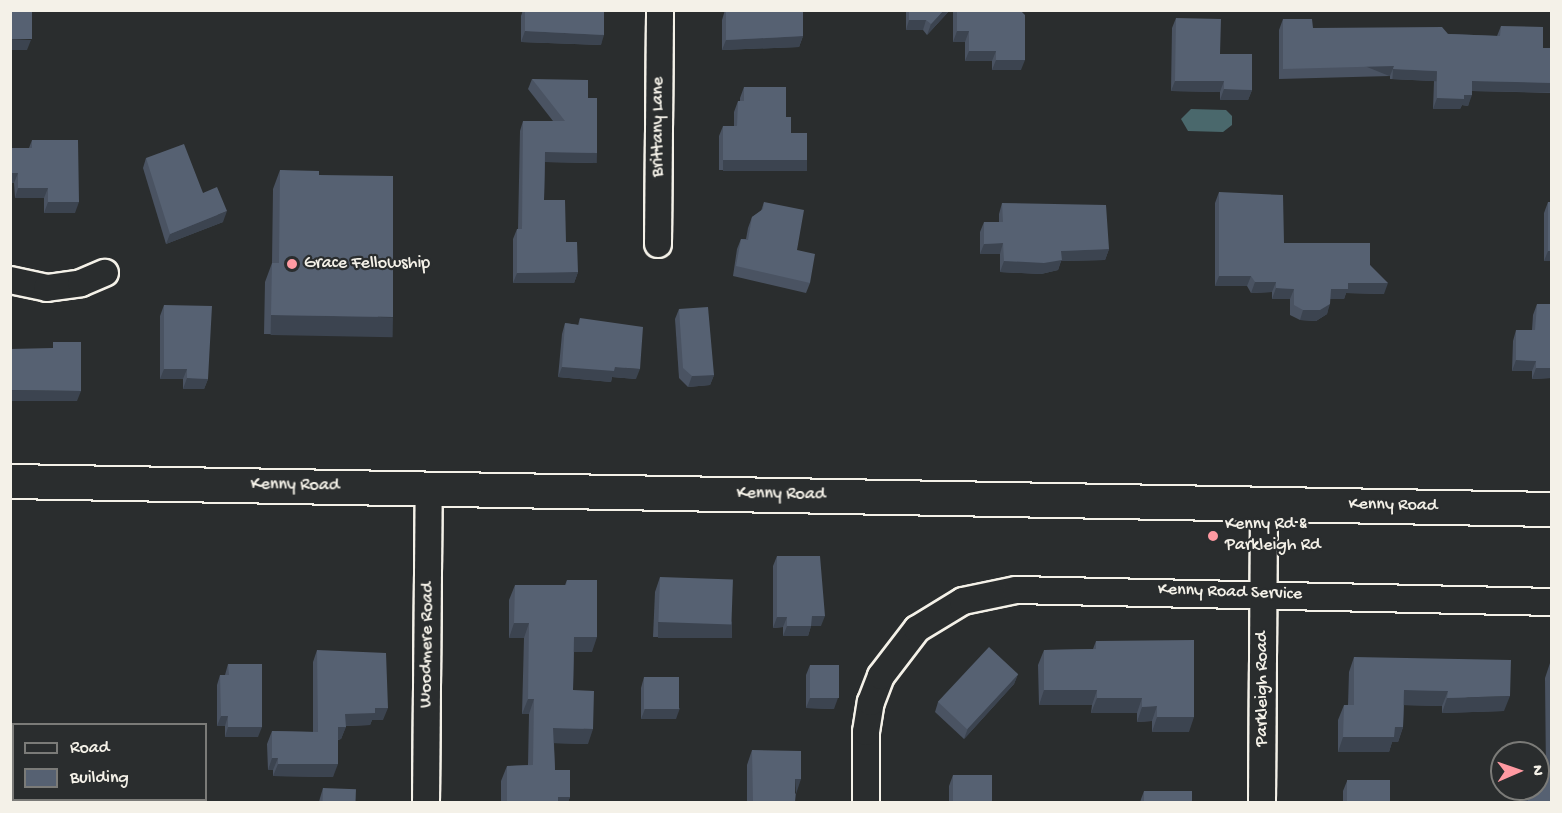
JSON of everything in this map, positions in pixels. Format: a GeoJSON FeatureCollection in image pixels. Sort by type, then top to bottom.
{"type":"FeatureCollection","features":[{"type":"Feature","properties":{"kind":"main road","name":"Kenny Road"},"geometry":{"type":"LineString","coordinates":[[10,481],[1551,509]]}},
{"type":"Feature","properties":{"kind":"street","name":"Brittany Lane"},"geometry":{"type":"LineString","coordinates":[[658,244],[660,10]]}},
{"type":"Feature","properties":{"kind":"street"},"geometry":{"type":"LineString","coordinates":[[10,280],[47,288],[81,283],[105,273]]}},
{"type":"Feature","properties":{"kind":"street","name":"Woodmere Road"},"geometry":{"type":"LineString","coordinates":[[426,802],[429,488]]}},
{"type":"Feature","properties":{"kind":"street","name":"Parkleigh Road"},"geometry":{"type":"LineString","coordinates":[[1262,802],[1264,504]]}},
{"type":"Feature","properties":{"kind":"street","name":"Kenny Road Service"},"geometry":{"type":"LineString","coordinates":[[866,802],[866,732],[871,702],[881,676],[917,629],[963,601],[1016,590],[1551,602]]}},
{"type":"Feature","properties":{"kind":"water"},"geometry":{"type":"Polygon","coordinates":[[[1191,109],[1226,110],[1232,116],[1232,125],[1223,132],[1188,131],[1181,119],[1191,109]]]}},
{"type":"Feature","properties":{"kind":"building"},"geometry":{"type":"Polygon","coordinates":[[[10,10],[32,10],[32,39],[10,39],[10,10]]]}},
{"type":"Feature","properties":{"kind":"building"},"geometry":{"type":"Polygon","coordinates":[[[525,10],[604,10],[604,35],[525,31],[525,10]]]}},
{"type":"Feature","properties":{"kind":"building"},"geometry":{"type":"Polygon","coordinates":[[[726,10],[803,11],[803,36],[726,40],[726,10]]]}},
{"type":"Feature","properties":{"kind":"building"},"geometry":{"type":"Polygon","coordinates":[[[909,10],[944,10],[931,24],[926,20],[909,20],[909,10]]]}},
{"type":"Feature","properties":{"kind":"building"},"geometry":{"type":"Polygon","coordinates":[[[957,10],[1020,10],[1025,15],[1025,60],[996,60],[996,51],[969,51],[969,31],[957,31],[957,10]]]}},
{"type":"Feature","properties":{"kind":"building"},"geometry":{"type":"Polygon","coordinates":[[[1176,18],[1221,19],[1220,54],[1252,54],[1252,90],[1224,89],[1224,81],[1175,81],[1176,18]]]}},
{"type":"Feature","properties":{"kind":"building"},"geometry":{"type":"Polygon","coordinates":[[[1283,19],[1312,19],[1313,28],[1442,27],[1448,34],[1500,36],[1501,26],[1543,27],[1543,48],[1551,48],[1551,83],[1472,81],[1472,95],[1464,95],[1464,99],[1437,98],[1437,71],[1393,69],[1394,66],[1283,69],[1283,19]]]}},
{"type":"Feature","properties":{"kind":"building"},"geometry":{"type":"Polygon","coordinates":[[[532,79],[588,80],[588,98],[597,98],[597,153],[545,152],[544,200],[565,200],[566,242],[577,242],[578,272],[517,273],[517,229],[522,229],[523,121],[565,121],[532,79]]]}},
{"type":"Feature","properties":{"kind":"building"},"geometry":{"type":"Polygon","coordinates":[[[744,87],[786,87],[786,117],[791,117],[791,133],[807,133],[807,160],[723,160],[723,126],[737,126],[738,101],[744,101],[744,87]]]}},
{"type":"Feature","properties":{"kind":"building"},"geometry":{"type":"Polygon","coordinates":[[[32,140],[78,140],[79,202],[48,202],[48,188],[18,188],[18,173],[12,173],[12,148],[32,148],[32,140]]]}},
{"type":"Feature","properties":{"kind":"building"},"geometry":{"type":"Polygon","coordinates":[[[184,144],[203,193],[217,187],[227,211],[170,234],[146,158],[184,144]]]}},
{"type":"Feature","properties":{"kind":"building","name":"Grace Fellowship"},"geometry":{"type":"Polygon","coordinates":[[[280,170],[319,171],[319,175],[393,176],[393,317],[271,315],[272,263],[279,263],[280,170]]]}},
{"type":"Feature","properties":{"kind":"building"},"geometry":{"type":"Polygon","coordinates":[[[1219,192],[1283,195],[1284,243],[1370,243],[1370,265],[1388,283],[1348,283],[1348,289],[1331,289],[1330,304],[1320,310],[1303,310],[1294,305],[1294,289],[1276,288],[1276,282],[1255,282],[1251,276],[1219,276],[1219,192]]]}},
{"type":"Feature","properties":{"kind":"building"},"geometry":{"type":"Polygon","coordinates":[[[764,202],[804,210],[797,250],[815,254],[810,283],[736,266],[741,239],[748,240],[752,217],[763,209],[764,202]]]}},
{"type":"Feature","properties":{"kind":"building"},"geometry":{"type":"Polygon","coordinates":[[[1548,202],[1551,202],[1551,251],[1548,251],[1548,202]]]}},
{"type":"Feature","properties":{"kind":"building"},"geometry":{"type":"Polygon","coordinates":[[[1002,203],[1106,205],[1109,249],[1061,251],[1062,260],[1044,263],[1004,261],[1003,243],[984,244],[984,222],[1003,222],[1002,203]]]}},
{"type":"Feature","properties":{"kind":"building"},"geometry":{"type":"Polygon","coordinates":[[[1537,304],[1551,304],[1551,368],[1536,368],[1536,361],[1516,360],[1516,330],[1535,330],[1537,304]]]}},
{"type":"Feature","properties":{"kind":"building"},"geometry":{"type":"Polygon","coordinates":[[[164,305],[212,306],[208,379],[187,378],[187,369],[164,369],[164,305]]]}},
{"type":"Feature","properties":{"kind":"building"},"geometry":{"type":"Polygon","coordinates":[[[708,307],[714,375],[692,376],[683,368],[679,309],[708,307]]]}},
{"type":"Feature","properties":{"kind":"building"},"geometry":{"type":"Polygon","coordinates":[[[580,318],[643,327],[640,369],[615,367],[614,371],[562,367],[565,323],[579,325],[580,318]]]}},
{"type":"Feature","properties":{"kind":"building"},"geometry":{"type":"Polygon","coordinates":[[[53,342],[81,342],[81,391],[10,390],[10,349],[53,348],[53,342]]]}},
{"type":"Feature","properties":{"kind":"building"},"geometry":{"type":"Polygon","coordinates":[[[777,556],[820,556],[825,616],[812,616],[811,626],[787,626],[787,617],[777,617],[777,556]]]}},
{"type":"Feature","properties":{"kind":"building"},"geometry":{"type":"Polygon","coordinates":[[[660,577],[733,580],[731,625],[658,622],[660,577]]]}},
{"type":"Feature","properties":{"kind":"building"},"geometry":{"type":"Polygon","coordinates":[[[567,580],[597,580],[597,637],[574,637],[573,690],[594,691],[593,729],[553,728],[555,770],[570,770],[570,797],[558,797],[558,802],[507,802],[507,766],[533,765],[534,699],[528,699],[529,623],[514,623],[515,585],[566,585],[567,580]]]}},
{"type":"Feature","properties":{"kind":"building"},"geometry":{"type":"Polygon","coordinates":[[[1194,640],[1194,717],[1157,717],[1157,706],[1142,707],[1142,698],[1097,698],[1097,690],[1044,690],[1044,650],[1096,649],[1096,641],[1194,640]]]}},
{"type":"Feature","properties":{"kind":"building"},"geometry":{"type":"Polygon","coordinates":[[[989,647],[1018,674],[967,729],[938,702],[989,647]]]}},
{"type":"Feature","properties":{"kind":"building"},"geometry":{"type":"Polygon","coordinates":[[[317,650],[386,653],[388,708],[375,708],[375,713],[345,714],[346,727],[338,727],[338,764],[278,764],[278,758],[272,758],[272,731],[318,732],[317,650]]]}},
{"type":"Feature","properties":{"kind":"building"},"geometry":{"type":"Polygon","coordinates":[[[1354,657],[1511,660],[1510,696],[1447,698],[1448,691],[1404,690],[1403,727],[1395,727],[1394,737],[1343,737],[1344,705],[1354,705],[1354,657]]]}},
{"type":"Feature","properties":{"kind":"building"},"geometry":{"type":"Polygon","coordinates":[[[1550,663],[1551,663],[1551,774],[1550,663]]]}},
{"type":"Feature","properties":{"kind":"building"},"geometry":{"type":"Polygon","coordinates":[[[228,664],[262,664],[262,727],[228,727],[228,716],[221,716],[220,675],[229,675],[228,664]]]}},
{"type":"Feature","properties":{"kind":"building"},"geometry":{"type":"Polygon","coordinates":[[[810,665],[839,665],[839,698],[810,698],[810,665]]]}},
{"type":"Feature","properties":{"kind":"building"},"geometry":{"type":"Polygon","coordinates":[[[644,677],[679,677],[679,709],[644,709],[644,677]]]}},
{"type":"Feature","properties":{"kind":"building"},"geometry":{"type":"Polygon","coordinates":[[[752,750],[801,751],[801,779],[795,779],[795,802],[753,802],[752,750]]]}},
{"type":"Feature","properties":{"kind":"building"},"geometry":{"type":"Polygon","coordinates":[[[1550,774],[1551,802],[1528,802],[1550,801],[1550,774]]]}},
{"type":"Feature","properties":{"kind":"building"},"geometry":{"type":"Polygon","coordinates":[[[953,775],[992,775],[992,802],[953,802],[953,775]]]}},
{"type":"Feature","properties":{"kind":"building"},"geometry":{"type":"Polygon","coordinates":[[[1347,780],[1390,780],[1390,802],[1347,802],[1347,780]]]}},
{"type":"Feature","properties":{"kind":"building"},"geometry":{"type":"Polygon","coordinates":[[[323,788],[356,789],[356,802],[323,802],[323,788]]]}},
{"type":"Feature","properties":{"kind":"building"},"geometry":{"type":"Polygon","coordinates":[[[1144,791],[1192,791],[1192,802],[1144,802],[1144,791]]]}},
{"type":"Feature","properties":{"kind":"place","name":"Grace Fellowship"},"geometry":{"type":"Point","coordinates":[292,264]}},
{"type":"Feature","properties":{"kind":"place","name":"Kenny Rd & Parkleigh Rd"},"geometry":{"type":"Point","coordinates":[1213,536]}}]}
